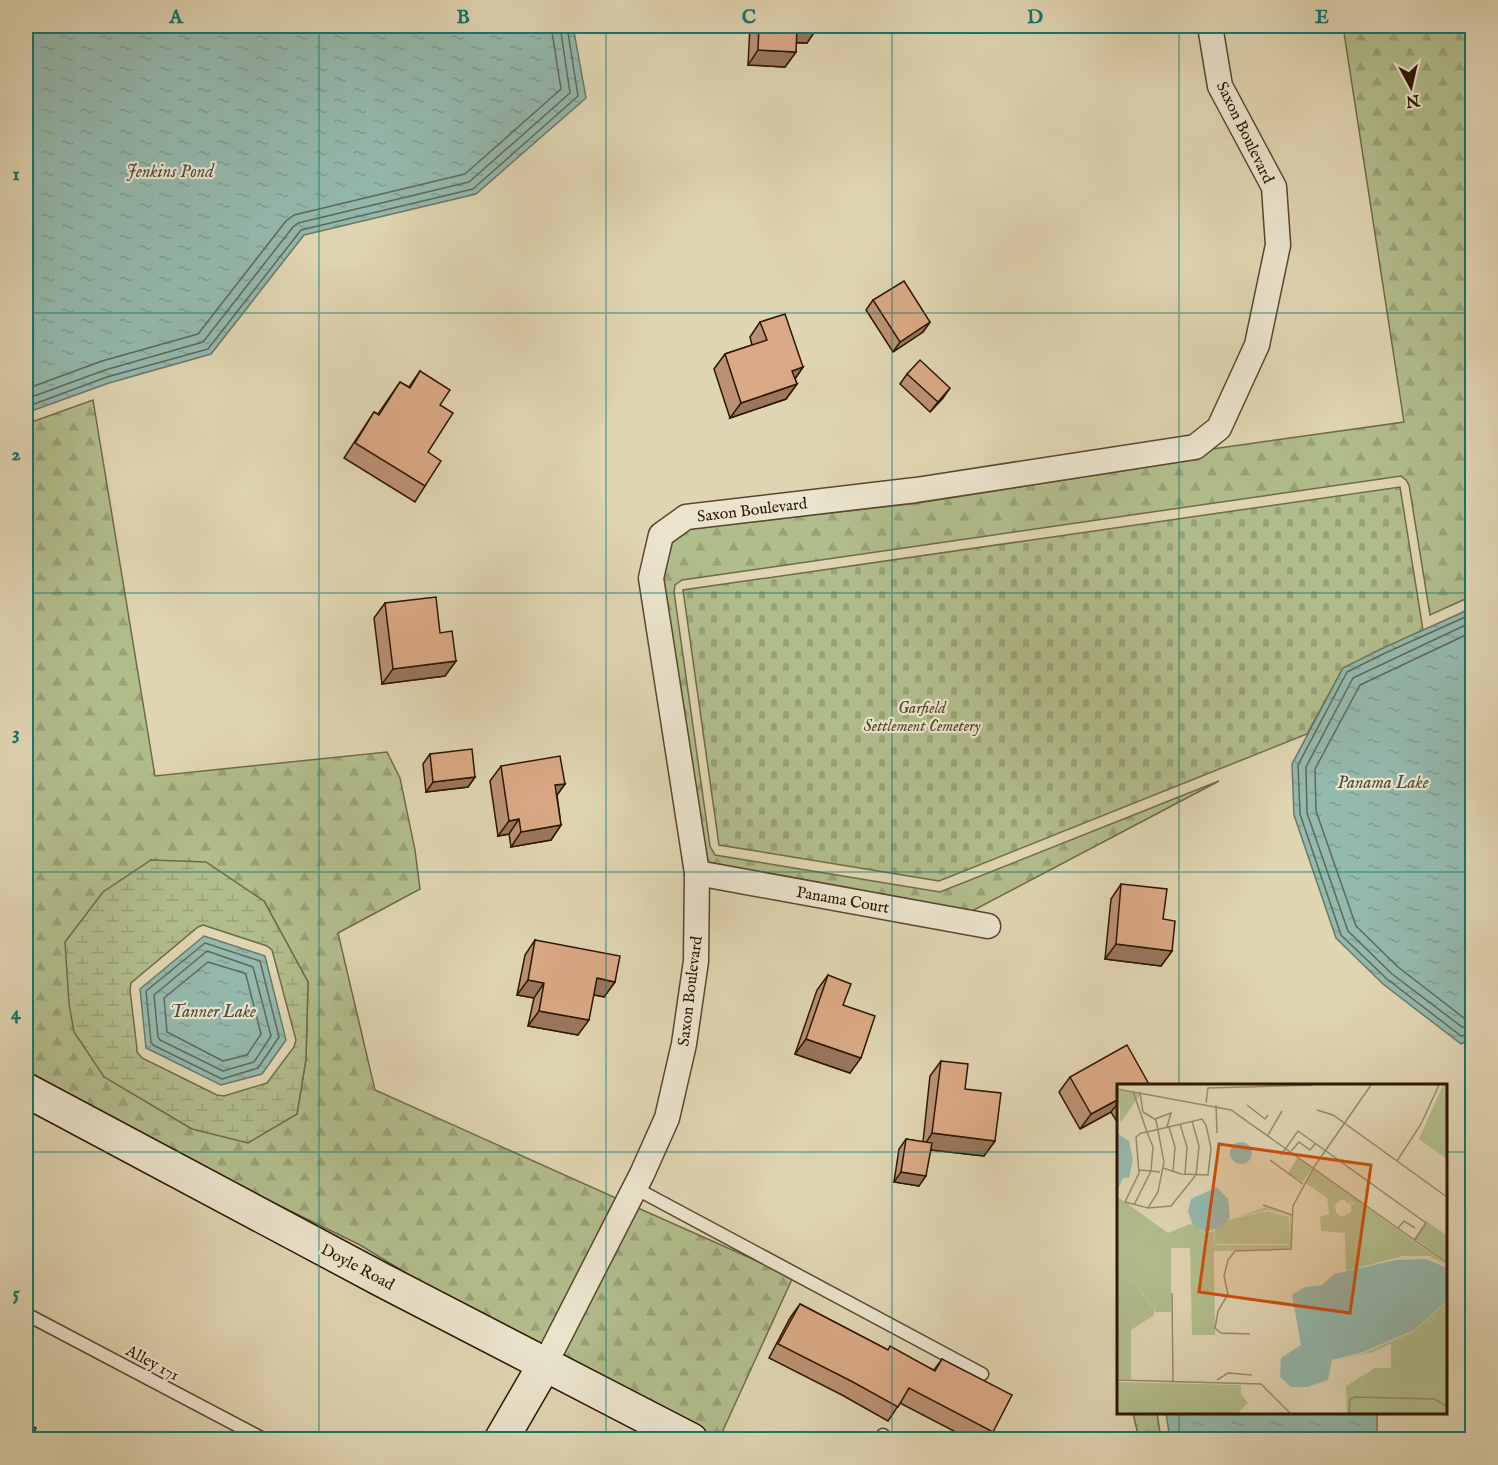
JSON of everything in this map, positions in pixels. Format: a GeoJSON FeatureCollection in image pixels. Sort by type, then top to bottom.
{"type":"FeatureCollection","features":[{"type":"Feature","properties":{"kind":"main road","name":"Doyle Road"},"geometry":{"type":"LineString","coordinates":[[26,1090],[382,1280],[691,1440]]}},
{"type":"Feature","properties":{"kind":"main road","name":"Saxon Boulevard"},"geometry":{"type":"LineString","coordinates":[[501,1440],[545,1364]]}},
{"type":"Feature","properties":{"kind":"street","name":"Saxon Boulevard"},"geometry":{"type":"LineString","coordinates":[[545,1364],[635,1188],[667,1118],[684,1044],[696,961],[697,873],[651,578],[661,535],[686,517],[916,490],[1195,447],[1219,428],[1257,345],[1278,245],[1274,187],[1220,86],[1210,26]]}},
{"type":"Feature","properties":{"kind":"street","name":"Panama Court"},"geometry":{"type":"LineString","coordinates":[[697,873],[988,926]]}},
{"type":"Feature","properties":{"kind":"lane"},"geometry":{"type":"LineString","coordinates":[[635,1188],[982,1374]]}},
{"type":"Feature","properties":{"kind":"lane","name":"Alley 171"},"geometry":{"type":"LineString","coordinates":[[26,1314],[265,1440]]}},
{"type":"Feature","properties":{"kind":"green space"},"geometry":{"type":"Polygon","coordinates":[[[1343,26],[1472,26],[1472,596],[1430,615],[1409,485],[1401,476],[682,580],[675,585],[674,592],[710,846],[715,855],[940,892],[1219,781],[972,911],[708,862],[663,579],[671,543],[690,529],[918,503],[1197,459],[1212,449],[1404,422],[1343,26]]]}},
{"type":"Feature","properties":{"kind":"green space"},"geometry":{"type":"Polygon","coordinates":[[[93,400],[155,776],[387,752],[400,778],[415,850],[420,889],[338,933],[375,1090],[616,1198],[540,1348],[461,1306],[360,1245],[176,1155],[26,1076],[26,424],[93,400]],[[151,860],[104,1077],[297,1114],[306,1059],[308,982],[264,901],[151,860]]]}},
{"type":"Feature","properties":{"kind":"green space","name":"Garfield Settlement Cemetery"},"geometry":{"type":"Polygon","coordinates":[[[1400,487],[1423,630],[1343,668],[1307,734],[939,881],[719,845],[683,590],[1400,487]]]}},
{"type":"Feature","properties":{"kind":"green space"},"geometry":{"type":"Polygon","coordinates":[[[151,860],[206,862],[264,901],[308,982],[306,1059],[297,1114],[248,1143],[192,1129],[104,1077],[74,1032],[69,1004],[65,942],[103,892],[151,860]],[[203,925],[131,983],[137,1052],[142,1058],[217,1095],[224,1096],[267,1083],[294,1047],[296,1040],[272,950],[267,946],[203,925]]]}},
{"type":"Feature","properties":{"kind":"green space"},"geometry":{"type":"Polygon","coordinates":[[[638,1208],[793,1277],[719,1439],[561,1358],[638,1208]]]}},
{"type":"Feature","properties":{"kind":"green space"},"geometry":{"type":"Polygon","coordinates":[[[1133,1414],[1157,1414],[1161,1439],[1139,1439],[1133,1414]]]}},
{"type":"Feature","properties":{"kind":"water","name":"Jenkins Pond"},"geometry":{"type":"Polygon","coordinates":[[[26,26],[573,26],[586,98],[476,194],[304,235],[211,354],[109,383],[26,413],[26,26]]]}},
{"type":"Feature","properties":{"kind":"water","name":"Panama Lake"},"geometry":{"type":"Polygon","coordinates":[[[1472,608],[1472,1039],[1461,1044],[1383,984],[1336,938],[1294,815],[1292,764],[1343,668],[1472,608]]]}},
{"type":"Feature","properties":{"kind":"water","name":"Tanner Lake"},"geometry":{"type":"Polygon","coordinates":[[[204,936],[265,956],[286,1040],[262,1074],[221,1085],[146,1048],[140,989],[204,936]]]}},
{"type":"Feature","properties":{"kind":"water"},"geometry":{"type":"Polygon","coordinates":[[[1166,1414],[1377,1414],[1377,1439],[1170,1439],[1166,1414]]]}},
{"type":"Feature","properties":{"kind":"building"},"geometry":{"type":"Polygon","coordinates":[[[759,26],[817,26],[817,28],[797,27],[796,52],[758,50],[759,26]]]}},
{"type":"Feature","properties":{"kind":"building"},"geometry":{"type":"Polygon","coordinates":[[[904,281],[930,322],[900,342],[873,300],[904,281]]]}},
{"type":"Feature","properties":{"kind":"building"},"geometry":{"type":"Polygon","coordinates":[[[785,314],[803,367],[792,371],[797,384],[741,403],[725,354],[767,340],[760,322],[785,314]]]}},
{"type":"Feature","properties":{"kind":"building"},"geometry":{"type":"Polygon","coordinates":[[[920,360],[950,388],[938,402],[907,374],[920,360]]]}},
{"type":"Feature","properties":{"kind":"building"},"geometry":{"type":"Polygon","coordinates":[[[420,371],[450,390],[440,405],[453,413],[428,452],[441,461],[425,486],[355,443],[374,412],[379,415],[400,382],[410,388],[420,371]]]}},
{"type":"Feature","properties":{"kind":"building"},"geometry":{"type":"Polygon","coordinates":[[[436,597],[440,633],[452,631],[456,661],[393,669],[385,603],[436,597]]]}},
{"type":"Feature","properties":{"kind":"building"},"geometry":{"type":"Polygon","coordinates":[[[472,749],[475,777],[433,782],[430,754],[472,749]]]}},
{"type":"Feature","properties":{"kind":"building"},"geometry":{"type":"Polygon","coordinates":[[[560,756],[565,784],[555,785],[561,825],[521,832],[519,819],[509,821],[501,766],[560,756]]]}},
{"type":"Feature","properties":{"kind":"building"},"geometry":{"type":"Polygon","coordinates":[[[1121,884],[1167,889],[1163,919],[1175,921],[1172,951],[1116,944],[1121,884]]]}},
{"type":"Feature","properties":{"kind":"building"},"geometry":{"type":"Polygon","coordinates":[[[535,940],[620,956],[615,982],[597,978],[589,1020],[539,1011],[544,983],[528,980],[535,940]]]}},
{"type":"Feature","properties":{"kind":"building"},"geometry":{"type":"Polygon","coordinates":[[[828,975],[851,984],[843,1005],[875,1016],[861,1058],[806,1039],[828,975]]]}},
{"type":"Feature","properties":{"kind":"building"},"geometry":{"type":"Polygon","coordinates":[[[1127,1045],[1149,1084],[1117,1084],[1117,1100],[1091,1114],[1070,1077],[1127,1045]]]}},
{"type":"Feature","properties":{"kind":"building"},"geometry":{"type":"Polygon","coordinates":[[[941,1061],[968,1064],[965,1089],[1001,1093],[995,1141],[932,1133],[941,1061]]]}},
{"type":"Feature","properties":{"kind":"building"},"geometry":{"type":"Polygon","coordinates":[[[906,1139],[932,1143],[926,1176],[901,1172],[906,1139]]]}},
{"type":"Feature","properties":{"kind":"building"},"geometry":{"type":"Polygon","coordinates":[[[800,1304],[888,1350],[890,1346],[935,1371],[942,1359],[1012,1395],[993,1432],[909,1388],[898,1407],[778,1344],[800,1304]]]}},
{"type":"Feature","properties":{"kind":"building"},"geometry":{"type":"Polygon","coordinates":[[[26,1423],[36,1428],[30,1440],[26,1440],[26,1423]]]}}]}
